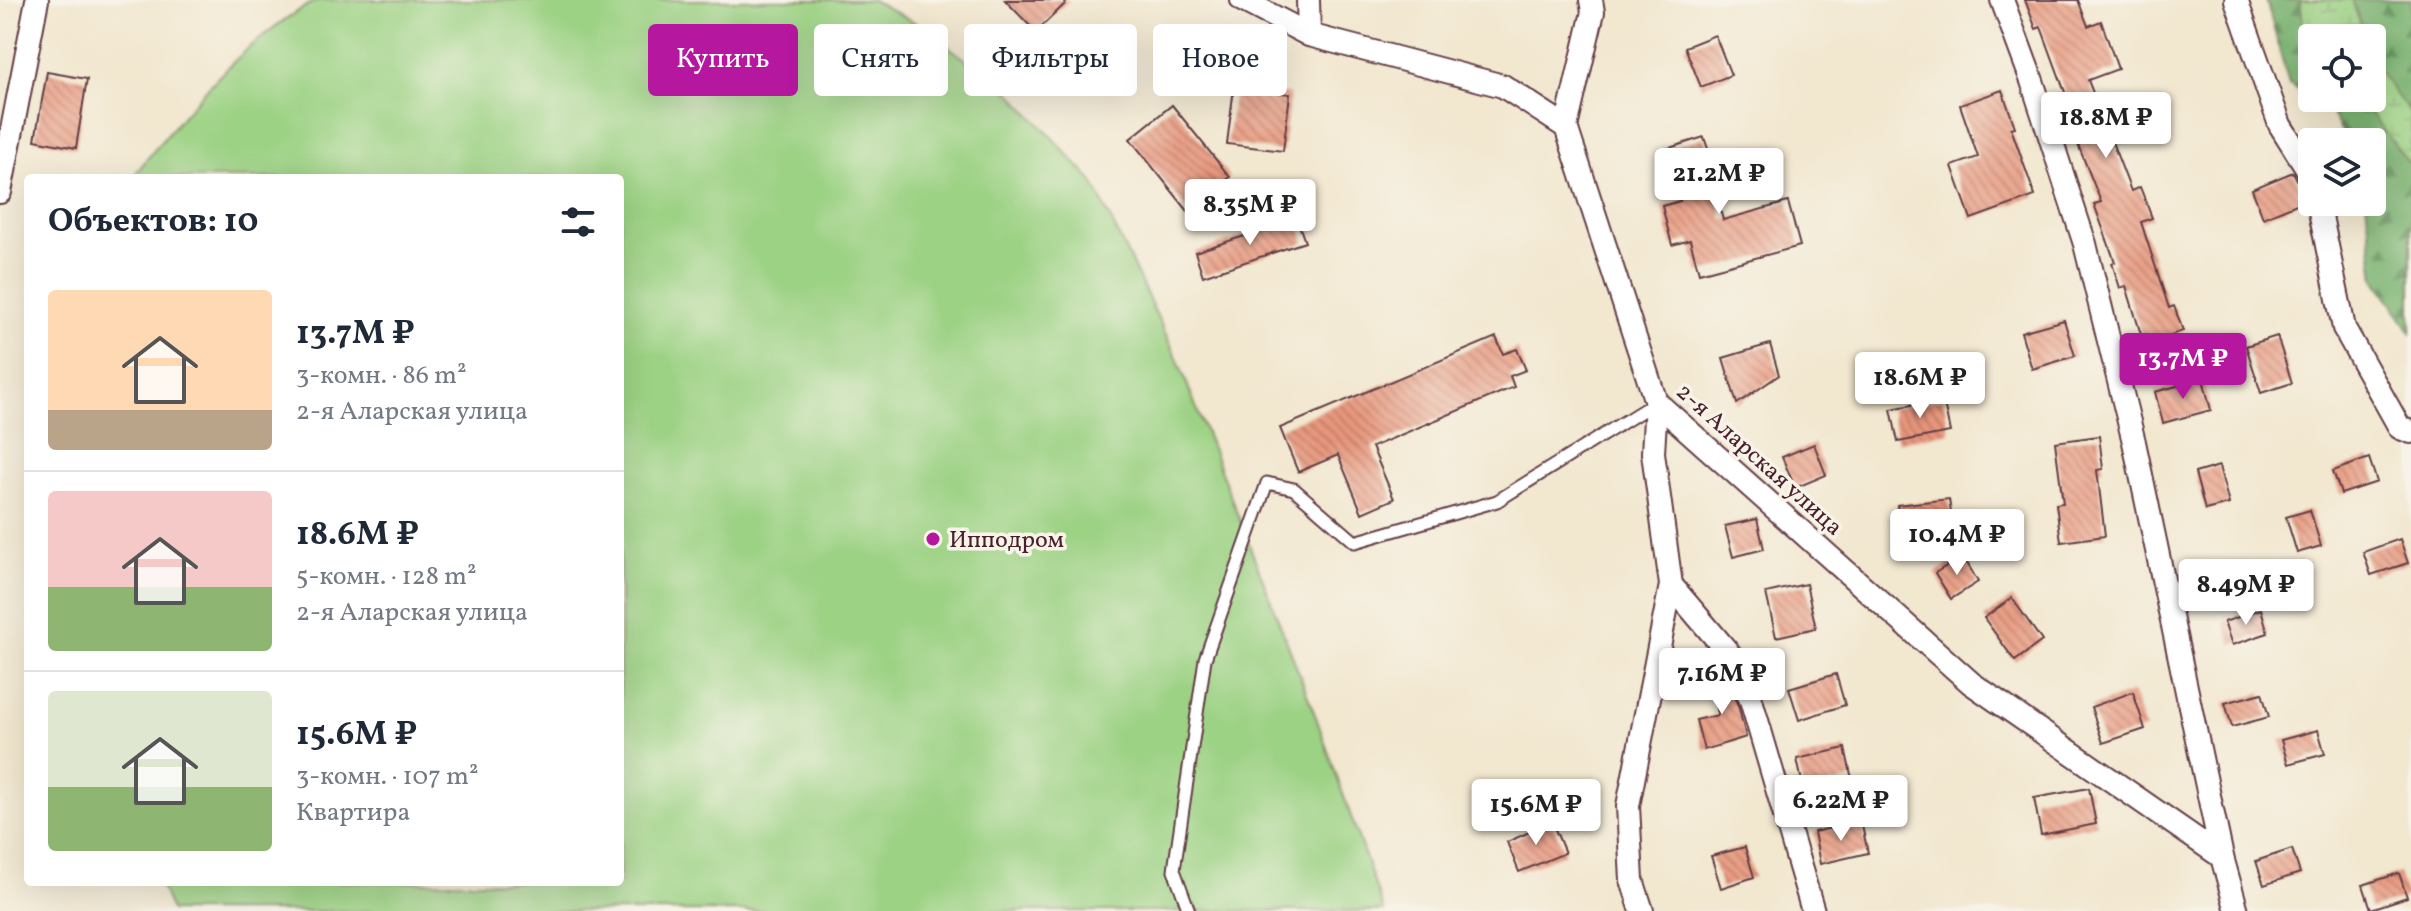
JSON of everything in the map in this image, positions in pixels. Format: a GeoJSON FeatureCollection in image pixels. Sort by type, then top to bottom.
{"type":"FeatureCollection","features":[{"type":"Feature","properties":{"kind":"street"},"geometry":{"type":"LineString","coordinates":[[0,192],[3,163],[37,0]]}},
{"type":"Feature","properties":{"kind":"street"},"geometry":{"type":"LineString","coordinates":[[1242,0],[1309,35],[1503,86],[1566,127],[1593,12],[1591,0]]}},
{"type":"Feature","properties":{"kind":"street"},"geometry":{"type":"LineString","coordinates":[[1308,0],[1309,35]]}},
{"type":"Feature","properties":{"kind":"street"},"geometry":{"type":"LineString","coordinates":[[2002,0],[2085,244],[2134,442],[2222,857],[2237,911]]}},
{"type":"Feature","properties":{"kind":"street"},"geometry":{"type":"LineString","coordinates":[[2236,0],[2280,125],[2298,154]]}},
{"type":"Feature","properties":{"kind":"street","name":"2-я Аларская улица"},"geometry":{"type":"LineString","coordinates":[[1566,127],[1656,402],[1971,683],[2222,857]]}},
{"type":"Feature","properties":{"kind":"street"},"geometry":{"type":"LineString","coordinates":[[2321,216],[2344,328],[2400,428],[2411,432]]}},
{"type":"Feature","properties":{"kind":"street"},"geometry":{"type":"LineString","coordinates":[[1642,911],[1632,880],[1628,806],[1671,585],[1653,453],[1656,402]]}},
{"type":"Feature","properties":{"kind":"street"},"geometry":{"type":"LineString","coordinates":[[1671,585],[1732,657],[1745,686],[1813,911]]}},
{"type":"Feature","properties":{"kind":"lane"},"geometry":{"type":"LineString","coordinates":[[1189,911],[1174,870],[1205,659],[1267,483],[1294,489],[1355,542],[1497,501],[1656,402]]}},
{"type":"Feature","properties":{"kind":"green space","name":"Ипподром"},"geometry":{"type":"Polygon","coordinates":[[[318,0],[872,0],[918,24],[814,24],[814,96],[948,96],[948,46],[964,58],[964,96],[1014,96],[1093,182],[1177,358],[1317,720],[1384,911],[171,911],[161,886],[624,886],[624,174],[135,174],[216,79],[265,35],[318,0]]]}},
{"type":"Feature","properties":{"kind":"green space"},"geometry":{"type":"Polygon","coordinates":[[[2266,0],[2300,0],[2303,24],[2298,24],[2298,90],[2289,84],[2266,0]]]}},
{"type":"Feature","properties":{"kind":"green space"},"geometry":{"type":"Polygon","coordinates":[[[2300,0],[2352,0],[2360,24],[2303,24],[2300,0]]]}},
{"type":"Feature","properties":{"kind":"green space"},"geometry":{"type":"Polygon","coordinates":[[[2352,0],[2411,0],[2411,332],[2375,279],[2368,216],[2386,216],[2386,128],[2340,128],[2331,112],[2386,112],[2386,24],[2360,24],[2352,0]]]}},
{"type":"Feature","properties":{"kind":"green space"},"geometry":{"type":"Polygon","coordinates":[[[2386,81],[2411,115],[2411,166],[2386,133],[2386,128],[2382,128],[2370,112],[2386,112],[2386,81]]]}},
{"type":"Feature","properties":{"kind":"building"},"geometry":{"type":"Polygon","coordinates":[[[1005,0],[1069,0],[1044,24],[1028,24],[1005,0]]]}},
{"type":"Feature","properties":{"kind":"building"},"geometry":{"type":"Polygon","coordinates":[[[2025,0],[2078,0],[2088,26],[2101,21],[2118,69],[2088,80],[2131,191],[2140,187],[2152,218],[2141,222],[2169,308],[2174,306],[2183,331],[2144,344],[2126,286],[2120,288],[2112,263],[2115,262],[2094,204],[2101,202],[2071,127],[2077,125],[2041,27],[2036,29],[2025,0]]]}},
{"type":"Feature","properties":{"kind":"building"},"geometry":{"type":"Polygon","coordinates":[[[1715,35],[1731,75],[1701,87],[1685,47],[1715,35]]]}},
{"type":"Feature","properties":{"kind":"building"},"geometry":{"type":"Polygon","coordinates":[[[47,72],[87,79],[76,148],[35,140],[47,72]]]}},
{"type":"Feature","properties":{"kind":"building"},"geometry":{"type":"Polygon","coordinates":[[[2002,90],[2015,127],[2011,128],[2035,196],[1971,219],[1952,166],[1978,157],[1960,105],[2002,90]]]}},
{"type":"Feature","properties":{"kind":"building"},"geometry":{"type":"Polygon","coordinates":[[[1290,94],[1283,151],[1227,144],[1233,96],[1290,94]]]}},
{"type":"Feature","properties":{"kind":"building"},"geometry":{"type":"Polygon","coordinates":[[[1172,105],[1230,177],[1188,211],[1130,139],[1172,105]]]}},
{"type":"Feature","properties":{"kind":"building"},"geometry":{"type":"Polygon","coordinates":[[[1704,137],[1714,167],[1709,169],[1723,220],[1788,202],[1800,246],[1699,273],[1690,240],[1672,245],[1662,206],[1680,201],[1663,150],[1704,137]]]}},
{"type":"Feature","properties":{"kind":"building"},"geometry":{"type":"Polygon","coordinates":[[[2293,172],[2298,181],[2298,203],[2263,218],[2252,189],[2293,172]]]}},
{"type":"Feature","properties":{"kind":"building"},"geometry":{"type":"Polygon","coordinates":[[[1297,219],[1305,242],[1203,276],[1195,252],[1297,219]]]}},
{"type":"Feature","properties":{"kind":"building"},"geometry":{"type":"Polygon","coordinates":[[[2064,320],[2075,356],[2032,369],[2021,332],[2064,320]]]}},
{"type":"Feature","properties":{"kind":"building"},"geometry":{"type":"Polygon","coordinates":[[[2277,336],[2292,383],[2261,393],[2246,346],[2277,336]]]}},
{"type":"Feature","properties":{"kind":"building"},"geometry":{"type":"Polygon","coordinates":[[[1496,337],[1503,354],[1517,349],[1526,370],[1510,376],[1514,387],[1372,447],[1394,499],[1362,513],[1338,455],[1298,472],[1280,428],[1496,337]]]}},
{"type":"Feature","properties":{"kind":"building"},"geometry":{"type":"Polygon","coordinates":[[[1770,344],[1779,375],[1737,404],[1723,358],[1770,344]]]}},
{"type":"Feature","properties":{"kind":"building"},"geometry":{"type":"Polygon","coordinates":[[[2203,379],[2211,410],[2163,423],[2155,392],[2203,379]]]}},
{"type":"Feature","properties":{"kind":"building"},"geometry":{"type":"Polygon","coordinates":[[[1943,399],[1950,432],[1898,442],[1891,409],[1943,399]]]}},
{"type":"Feature","properties":{"kind":"building"},"geometry":{"type":"Polygon","coordinates":[[[2099,436],[2103,469],[2097,470],[2105,536],[2061,542],[2056,504],[2063,503],[2055,442],[2099,436]]]}},
{"type":"Feature","properties":{"kind":"building"},"geometry":{"type":"Polygon","coordinates":[[[1814,444],[1826,475],[1795,488],[1782,457],[1814,444]]]}},
{"type":"Feature","properties":{"kind":"building"},"geometry":{"type":"Polygon","coordinates":[[[2369,458],[2377,482],[2341,494],[2333,471],[2369,458]]]}},
{"type":"Feature","properties":{"kind":"building"},"geometry":{"type":"Polygon","coordinates":[[[2219,466],[2229,504],[2205,510],[2195,473],[2219,466]]]}},
{"type":"Feature","properties":{"kind":"building"},"geometry":{"type":"Polygon","coordinates":[[[1949,499],[1954,533],[1901,539],[1897,505],[1949,499]]]}},
{"type":"Feature","properties":{"kind":"building"},"geometry":{"type":"Polygon","coordinates":[[[2310,510],[2321,546],[2297,553],[2286,517],[2310,510]]]}},
{"type":"Feature","properties":{"kind":"building"},"geometry":{"type":"Polygon","coordinates":[[[1757,519],[1764,549],[1733,557],[1725,526],[1757,519]]]}},
{"type":"Feature","properties":{"kind":"building"},"geometry":{"type":"Polygon","coordinates":[[[2400,539],[2408,563],[2371,575],[2363,552],[2400,539]]]}},
{"type":"Feature","properties":{"kind":"building"},"geometry":{"type":"Polygon","coordinates":[[[1963,556],[1978,582],[1951,599],[1935,573],[1963,556]]]}},
{"type":"Feature","properties":{"kind":"building"},"geometry":{"type":"Polygon","coordinates":[[[1806,584],[1816,628],[1776,637],[1766,593],[1806,584]]]}},
{"type":"Feature","properties":{"kind":"building"},"geometry":{"type":"Polygon","coordinates":[[[2012,598],[2042,641],[2015,661],[1984,618],[2012,598]]]}},
{"type":"Feature","properties":{"kind":"building"},"geometry":{"type":"Polygon","coordinates":[[[2261,609],[2268,633],[2232,645],[2224,622],[2261,609]]]}},
{"type":"Feature","properties":{"kind":"building"},"geometry":{"type":"Polygon","coordinates":[[[1722,670],[1738,705],[1746,737],[1704,750],[1696,720],[1718,715],[1708,673],[1722,670]]]}},
{"type":"Feature","properties":{"kind":"building"},"geometry":{"type":"Polygon","coordinates":[[[1836,674],[1845,705],[1799,720],[1789,688],[1836,674]]]}},
{"type":"Feature","properties":{"kind":"building"},"geometry":{"type":"Polygon","coordinates":[[[2133,692],[2145,729],[2103,743],[2091,707],[2133,692]]]}},
{"type":"Feature","properties":{"kind":"building"},"geometry":{"type":"Polygon","coordinates":[[[2262,693],[2269,717],[2232,727],[2225,703],[2262,693]]]}},
{"type":"Feature","properties":{"kind":"building"},"geometry":{"type":"Polygon","coordinates":[[[2318,730],[2325,754],[2288,764],[2281,740],[2318,730]]]}},
{"type":"Feature","properties":{"kind":"building"},"geometry":{"type":"Polygon","coordinates":[[[1845,748],[1852,779],[1804,791],[1797,759],[1845,748]]]}},
{"type":"Feature","properties":{"kind":"building"},"geometry":{"type":"Polygon","coordinates":[[[2089,788],[2096,824],[2041,835],[2034,798],[2089,788]]]}},
{"type":"Feature","properties":{"kind":"building"},"geometry":{"type":"Polygon","coordinates":[[[1861,821],[1868,853],[1820,864],[1814,832],[1861,821]]]}},
{"type":"Feature","properties":{"kind":"building"},"geometry":{"type":"Polygon","coordinates":[[[1552,822],[1565,853],[1519,872],[1507,842],[1552,822]]]}},
{"type":"Feature","properties":{"kind":"building"},"geometry":{"type":"Polygon","coordinates":[[[1745,847],[1754,877],[1721,888],[1711,856],[1745,847]]]}},
{"type":"Feature","properties":{"kind":"building"},"geometry":{"type":"Polygon","coordinates":[[[2292,849],[2300,873],[2264,885],[2256,861],[2292,849]]]}},
{"type":"Feature","properties":{"kind":"building"},"geometry":{"type":"Polygon","coordinates":[[[2399,873],[2407,897],[2371,909],[2363,885],[2399,873]]]}},
{"type":"Feature","properties":{"kind":"place","name":"Ипподром"},"geometry":{"type":"Point","coordinates":[933,539]}}]}
